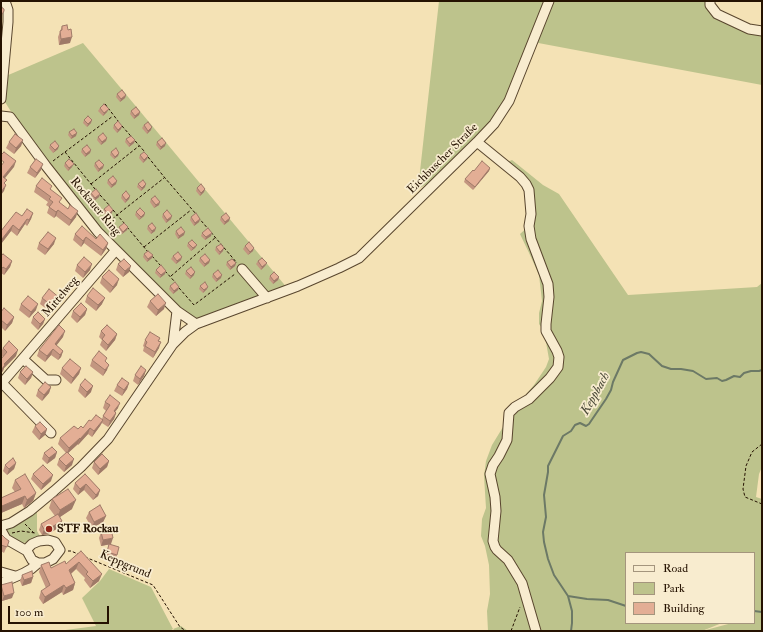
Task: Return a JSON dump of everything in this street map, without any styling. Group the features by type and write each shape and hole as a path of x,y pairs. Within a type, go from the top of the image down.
{"street":[{"path":"1,99 8,22 8,10 5,1"},
{"name":"Eichbuscher Straße","path":"267,298 298,286 359,258 477,142 494,124 509,101 549,1"},
{"path":"710,1 710,5 717,14 749,29 762,31"},
{"name":"Rockauer Ring","path":"1,115 10,117 98,232 177,311 196,324"},
{"path":"477,142 520,177 529,190 531,214 529,226 531,239 548,284 549,298 546,331 559,357 558,367 550,378 529,400 515,407 509,413 507,440 493,465 490,474 495,496 496,511 493,541 497,550 508,560 522,583 536,631"},
{"name":"Mittelweg","path":"2,384 116,250"},
{"path":"27,551 37,537 55,542 60,550 53,559 45,563 38,563 32,560 27,551 6,539 1,529 30,511 54,491 108,439 173,344 184,332 196,324 267,298 242,269"},
{"path":"173,344 177,311"},
{"path":"23,359 46,380 56,380"},
{"path":"2,384 51,433"},
{"path":"1,583 32,568 38,563"},
{"path":"1,572 16,576"}],"path":[{"path":"105,104 113,116 144,151"},
{"path":"46,166 113,116"},
{"path":"91,185 139,146"},
{"path":"65,152 95,190"},
{"path":"148,156 242,269 194,305 179,288"},
{"path":"98,232 117,215 165,178"},
{"path":"100,195 160,264"},
{"path":"144,247 192,209"},
{"path":"170,276 216,237"},
{"path":"165,270 175,282"},
{"path":"762,444 752,452 746,466 743,489 745,497 762,504"},
{"path":"18,519 37,537"},
{"path":"1,529 12,533 21,531 37,537"},
{"path":"60,550 71,551 78,554"},
{"name":"Keppgrund","path":"85,556 153,585 180,627 186,631"},
{"path":"512,631 525,595"}],"green space":[{"path":"439,1 710,1 717,14 762,31 762,85 533,42 509,101 443,175 418,189"},
{"path":"83,43 288,289 198,320 187,317 116,250 35,150 5,102 6,76"},
{"path":"512,160 543,185 559,194 628,295 757,287 762,283 762,467 759,474 756,497 762,499 762,631 702,631 488,631 487,611 490,594 489,565 481,536 482,519 486,508 484,476 486,461 492,445 514,409 534,385 546,367 549,359 544,331 539,324 539,313 542,301 539,275 520,234 531,224 531,189 505,163"},
{"path":"37,509 37,531 41,538 31,542 22,543 5,533 7,528"},
{"path":"109,569 151,587 173,629 170,631 58,631 96,626 82,598 100,581"},
{"path":"181,626 188,631 175,631 173,629"}],"building":[{"path":"1,7 4,11 1,16"},
{"path":"67,25 68,30 71,29 72,37 61,39 60,31 62,30 62,26"},
{"path":"122,90 126,95 121,99 117,94"},
{"path":"104,104 109,109 104,113 100,108"},
{"path":"136,107 140,112 135,116 131,111"},
{"path":"88,116 92,120 88,124 84,120"},
{"path":"118,121 122,126 118,130 114,125"},
{"path":"148,122 152,127 148,131 144,125"},
{"path":"74,129 77,133 72,136 69,132"},
{"path":"103,133 107,138 102,142 98,137"},
{"path":"15,134 23,140 16,148 9,142"},
{"path":"131,136 135,140 130,144 126,139"},
{"path":"162,138 166,143 161,147 157,142"},
{"path":"55,141 59,146 55,150 50,145"},
{"path":"87,145 91,150 86,154 82,149"},
{"path":"116,148 119,153 115,157 111,152"},
{"path":"4,152 16,161 3,177 7,180 4,183 6,185 1,192 1,166 4,162 1,160 1,155"},
{"path":"144,152 148,156 144,160 140,155"},
{"path":"36,159 43,164 37,173 30,167"},
{"path":"69,159 74,164 69,168 65,163"},
{"path":"99,160 104,165 99,169 95,163"},
{"path":"482,161 490,168 475,187 465,179"},
{"path":"113,176 117,181 112,185 108,180"},
{"path":"42,178 52,186 50,189 62,198 59,202 68,209 70,205 78,211 71,220 58,210 56,212 49,207 53,202 49,199 51,197 36,186"},
{"path":"143,180 146,184 142,188 138,184"},
{"path":"201,184 205,189 201,193 197,188"},
{"path":"96,189 100,194 95,198 91,193"},
{"path":"126,191 130,196 126,200 122,195"},
{"path":"155,196 160,202 156,205 151,199"},
{"path":"109,205 113,210 109,214 104,209"},
{"path":"140,208 145,213 141,217 136,212"},
{"path":"27,209 33,213 29,220 27,219 19,230 13,225 2,239 1,231 16,212 22,216"},
{"path":"167,210 172,216 167,220 163,214"},
{"path":"196,213 200,219 195,223 191,217"},
{"path":"226,213 230,218 225,222 221,217"},
{"path":"124,223 128,227 123,232 119,227"},
{"path":"152,223 156,228 152,231 148,226"},
{"path":"82,226 96,239 100,234 108,243 103,250 86,237 83,241 75,234"},
{"path":"181,227 185,232 179,236 176,231"},
{"path":"208,228 212,233 206,237 202,233"},
{"path":"48,232 56,238 48,249 39,243"},
{"path":"192,240 197,245 193,248 188,243"},
{"path":"249,242 254,248 250,252 245,246"},
{"path":"221,244 224,248 220,252 216,247"},
{"path":"148,251 153,255 148,259 144,254"},
{"path":"178,252 182,257 177,261 173,256"},
{"path":"3,254 12,261 6,269 1,267 1,256"},
{"path":"205,254 210,260 205,264 200,258"},
{"path":"84,257 92,264 85,272 77,265"},
{"path":"262,258 267,263 262,267 258,261"},
{"path":"124,259 131,266 125,271 118,264"},
{"path":"232,259 236,263 231,267 227,262"},
{"path":"161,265 166,271 161,275 156,270"},
{"path":"191,267 195,272 191,276 186,271"},
{"path":"109,270 119,279 113,287 102,277"},
{"path":"218,270 222,275 217,279 213,274"},
{"path":"274,272 279,277 274,281 270,276"},
{"path":"175,282 179,287 174,291 170,286"},
{"path":"205,282 208,287 204,290 200,286"},
{"path":"93,288 105,298 98,305 87,296"},
{"path":"49,289 61,299 55,308 42,298"},
{"path":"158,294 166,303 158,310 150,301"},
{"path":"28,296 38,304 31,312 21,304"},
{"path":"81,303 87,309 80,317 73,311"},
{"path":"4,308 14,317 7,325 1,320 1,312"},
{"path":"38,312 45,319 40,324 33,317"},
{"path":"59,325 65,331 55,344 63,351 60,355 53,349 47,356 39,350"},
{"path":"107,325 117,334 108,345 102,339 105,335 101,331"},
{"path":"150,332 160,338 158,341 161,342 155,352 145,346 147,342 145,340"},
{"path":"9,341 18,350 4,364 5,365 1,370 1,359 7,352 3,348"},
{"path":"99,351 107,358 105,361 109,365 105,370 92,360"},
{"path":"70,359 81,368 73,378 62,368"},
{"path":"26,366 33,372 27,379 20,372"},
{"path":"141,366 146,370 140,379 135,375"},
{"path":"122,378 129,383 124,390 117,385"},
{"path":"85,379 93,386 87,392 80,385"},
{"path":"45,382 51,387 44,395 38,390"},
{"path":"110,395 120,403 114,411 116,413 110,421 103,416 110,405 105,402"},
{"path":"96,415 103,420 94,431 90,428 69,448 60,438 74,426 78,429 81,426 83,428 89,420 91,421"},
{"path":"40,422 47,429 41,434 35,426"},
{"path":"52,447 57,452 49,458 44,453"},
{"path":"67,452 74,459 66,466 59,459"},
{"path":"102,454 109,461 100,469 94,462"},
{"path":"13,458 16,463 9,469 5,465"},
{"path":"43,465 53,475 43,484 33,474"},
{"path":"25,474 36,493 27,500 25,496 2,506 1,498 21,489 15,480"},
{"path":"85,474 100,490 96,495 86,484 80,489 75,483"},
{"path":"68,489 76,500 60,510 52,499"},
{"path":"100,505 106,516 94,522 89,512"},
{"path":"58,514 62,521 50,528 44,529 41,524"},
{"path":"111,529 113,538 103,540 101,532"},
{"path":"1,534 9,541 7,547 1,545"},
{"path":"109,544 119,547 117,555 107,552"},
{"path":"81,551 102,574 93,581 86,574 88,572 79,562 69,570 75,583 66,588 64,585 45,597 41,591 50,585 41,565 49,562 51,568 65,561 66,564"},
{"path":"32,571 33,577 24,580 22,575"},
{"path":"12,582 14,593 4,596 1,585"}],"waterway":[{"name":"Keppbach","path":"571,631 572,611 568,596 554,575 548,559 543,532 546,517 544,495 548,466 563,436 571,431 575,425 580,423 586,426 589,424 611,390 623,360 637,353 641,352 649,354 662,366 671,369 693,371 706,379 717,378 722,381 734,376 740,377 744,373 751,371 762,370"},
{"path":"568,596 608,600 625,606"},
{"path":"755,611 762,612"}],"place":[{"name":"STF Rockau","path":"49,529"}]}
